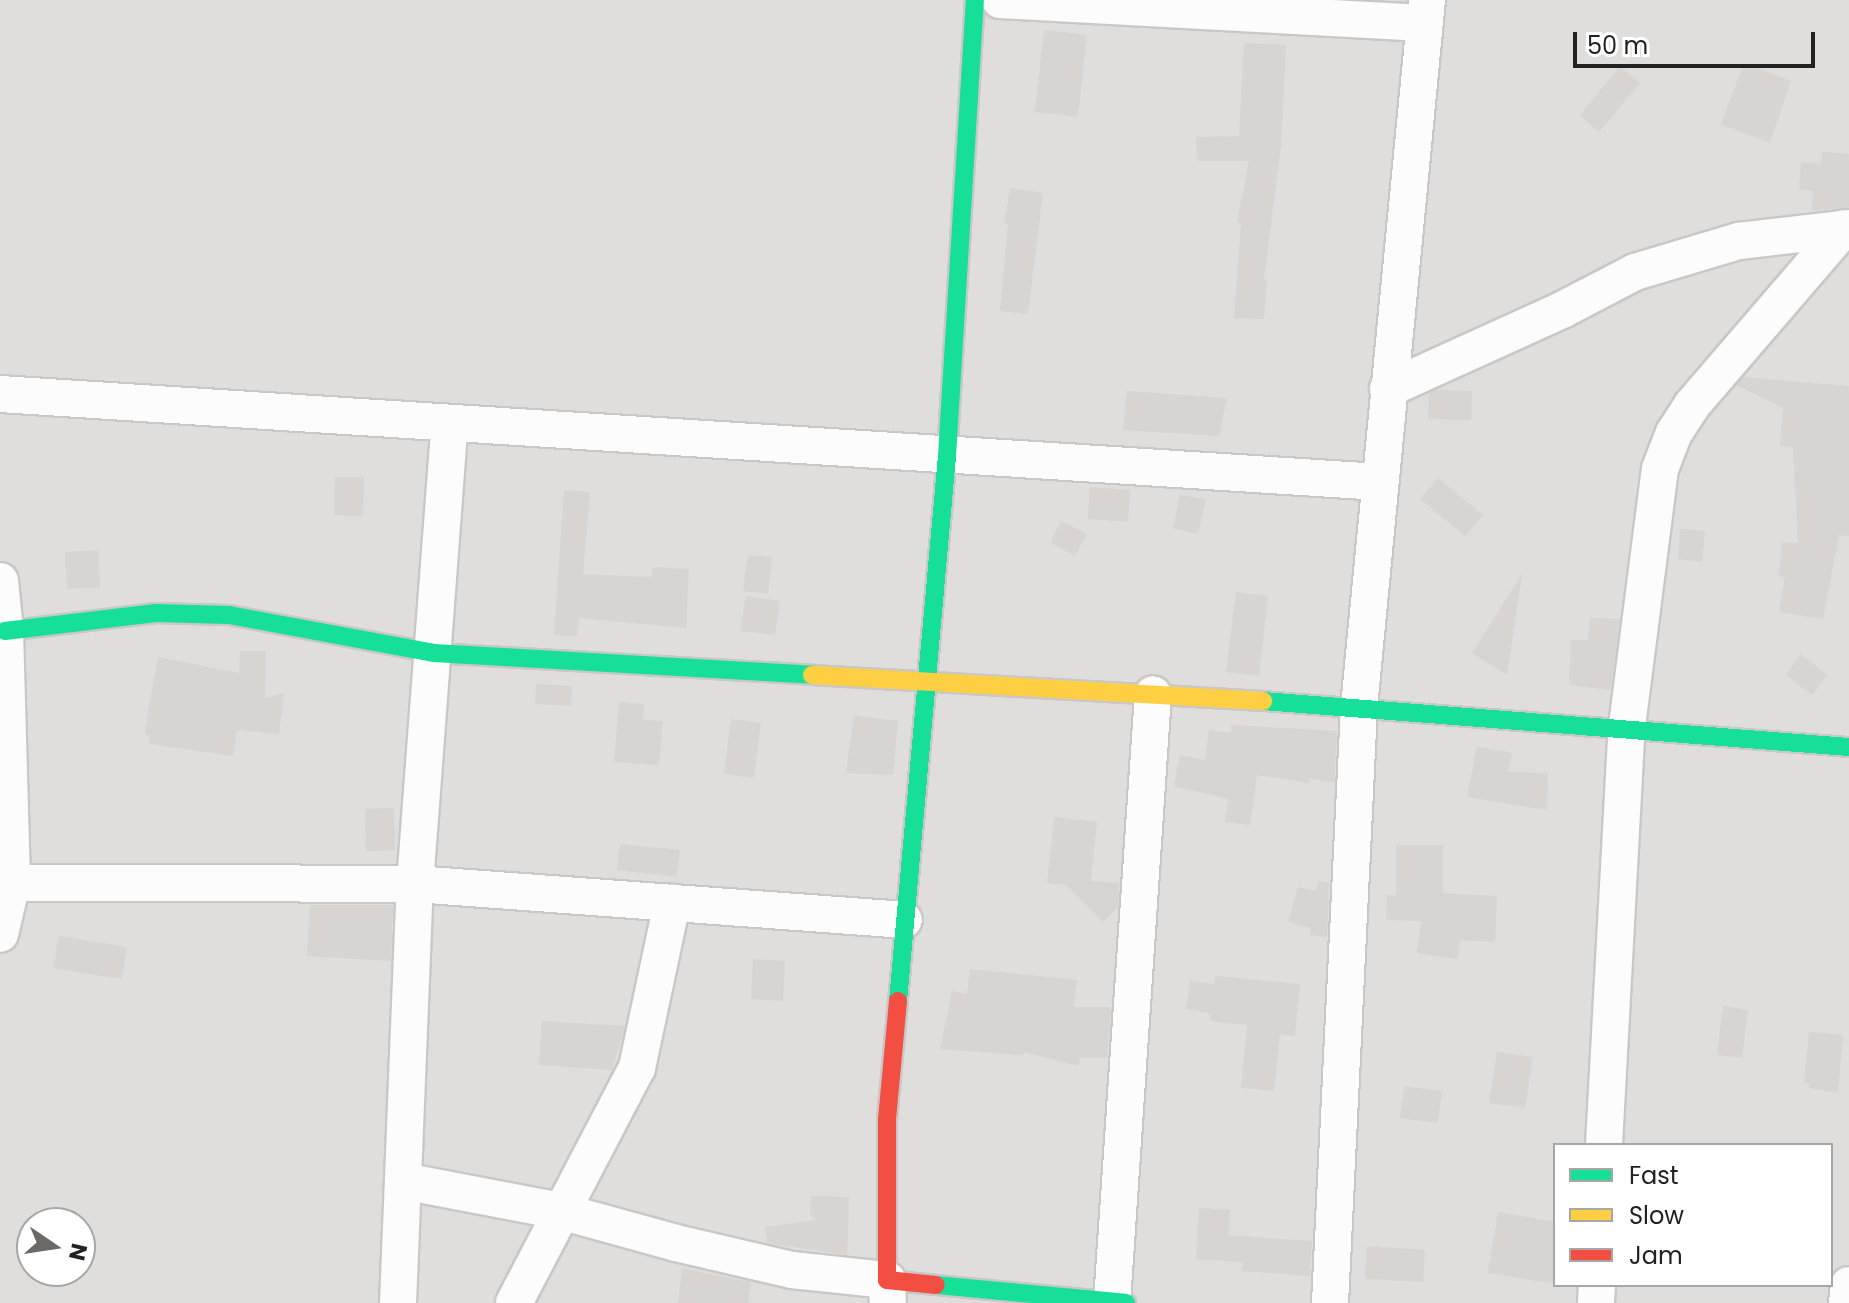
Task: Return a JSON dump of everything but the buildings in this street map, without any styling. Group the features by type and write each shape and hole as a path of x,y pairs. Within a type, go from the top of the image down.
{"street":[{"path":"887,1292 887,1120 947,456 975,0"},
{"path":"1000,0 1426,12 1359,707 1330,1303"},
{"path":"1388,389 1562,310 1635,272 1739,241 1846,228"},
{"path":"1604,1143 1627,726 1660,469 1674,433 1692,405 1846,228"},
{"path":"0,394 1379,482"},
{"path":"398,1303 415,884 450,423"},
{"path":"0,581 5,631 12,883 0,934"},
{"path":"5,631 156,613 229,615 434,653 1359,707 1627,726 1849,747"},
{"path":"1112,1303 1153,694"},
{"path":"12,883 415,884 904,920"},
{"path":"514,1303 637,1068 672,903"},
{"path":"403,1181 560,1211 676,1243 887,1292 1126,1303"},
{"path":"1847,1303 1849,1285"}],"shaded area":[{"path":"0,0 1849,0 1849,1303 0,1303"}],"traffic: fast":[{"path":"898,1001 947,456 975,0"},
{"path":"5,631 156,613 229,615 434,653 812,675"},
{"path":"1263,701 1849,747"},
{"path":"936,1285 1126,1303"}],"traffic: slow":[{"path":"812,675 1263,701"}],"traffic: jam":[{"path":"898,1001 887,1120 887,1280 936,1285"}]}
